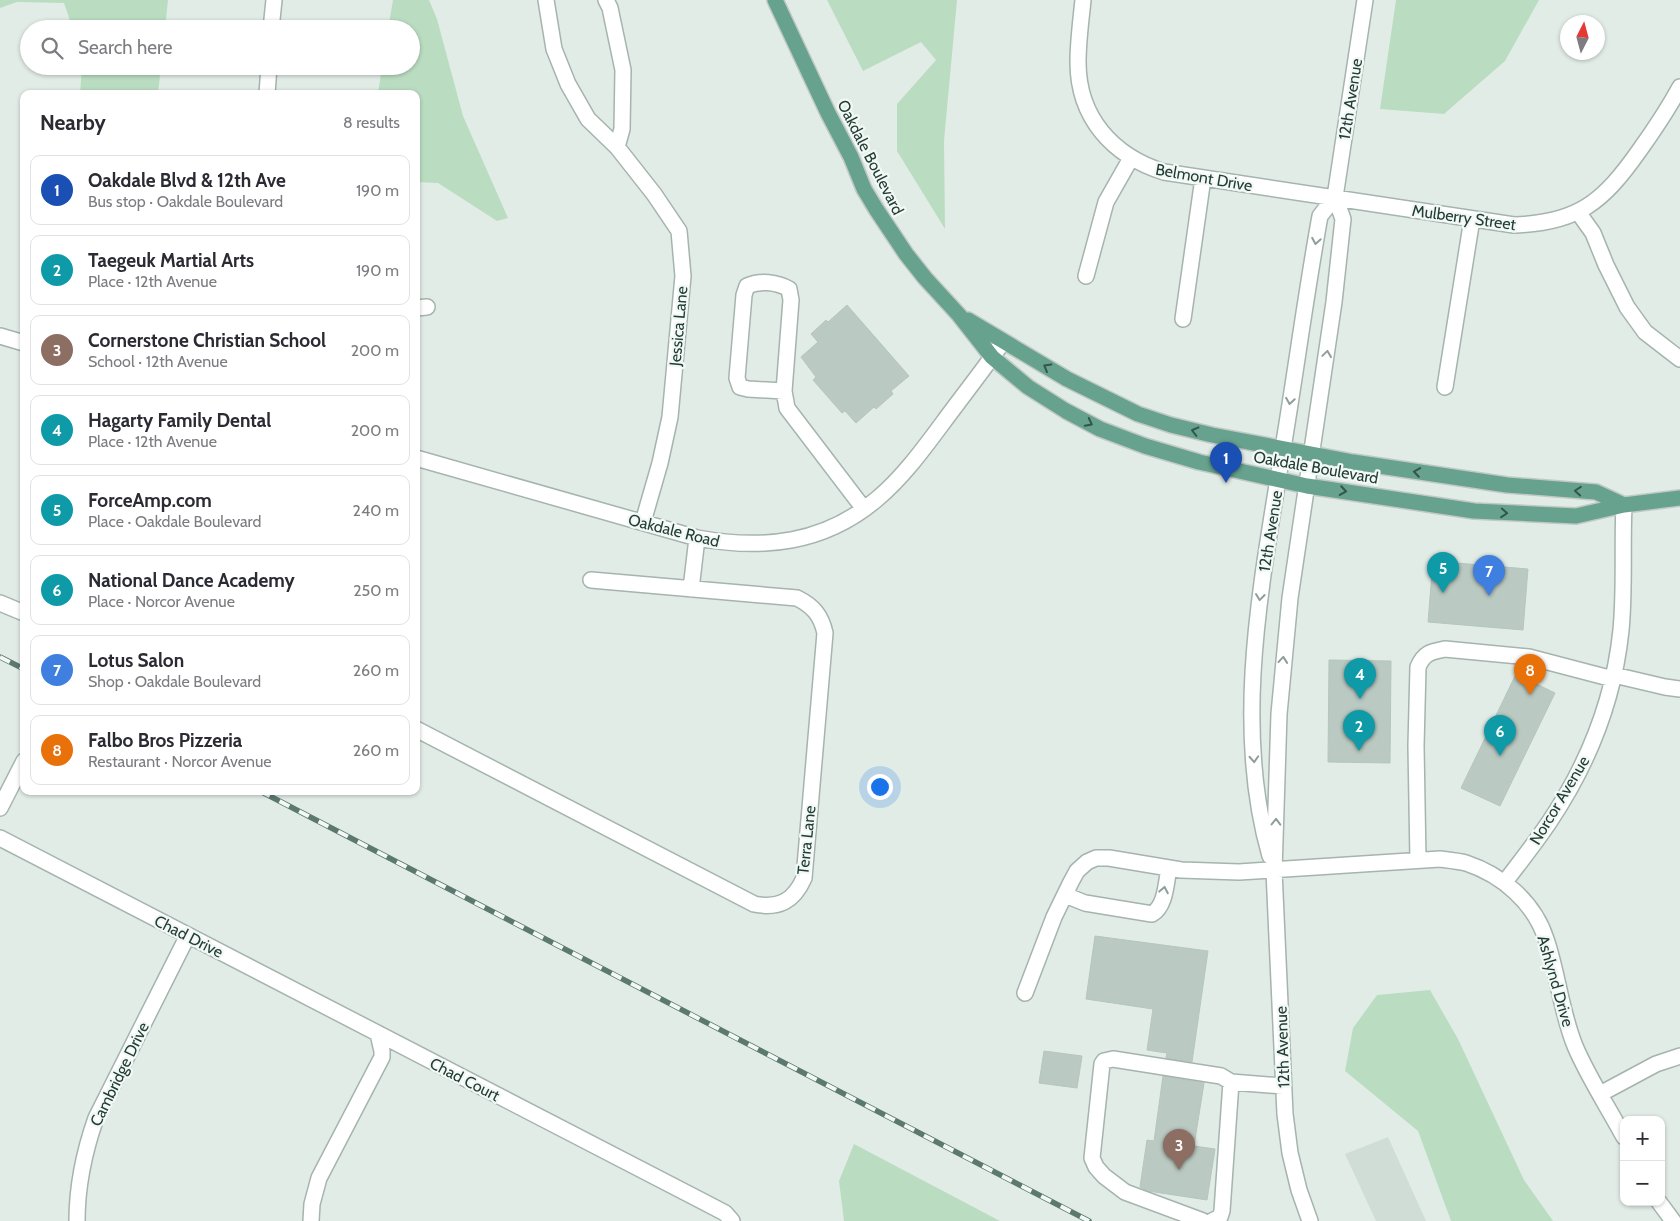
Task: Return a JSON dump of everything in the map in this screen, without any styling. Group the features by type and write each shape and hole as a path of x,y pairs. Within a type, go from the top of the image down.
{"main road":[{"name":"Oakdale Boulevard","path":"775,0 864,189 906,254 959,315 992,357 1028,387 1066,411 1100,429 1145,446 1199,462 1307,486 1474,511 1576,516 1624,505 1680,498"},
{"name":"Oakdale Boulevard","path":"959,315 1067,379 1138,414 1171,425 1352,462 1507,485 1596,492 1624,505"}],"street":[{"path":"272,20 274,0"},
{"name":"Jessica Lane","path":"546,0 554,49 568,84 588,119 617,147 654,194 679,231 683,276 670,417 660,463 643,522"},
{"path":"606,0 610,8 623,70 622,129 617,147"},
{"name":"Belmont Drive","path":"1083,0 1078,62 1080,84 1086,105 1095,122 1109,140 1125,154 1146,166 1164,172 1335,197"},
{"name":"12th Avenue","path":"1310,1221 1290,1153 1283,1086 1274,871 1279,714 1290,598 1334,302 1343,219 1335,197 1365,0"},
{"path":"267,90 268,75"},
{"name":"Mulberry Street","path":"1335,197 1514,226 1558,220 1578,212 1597,200 1614,185 1653,132 1675,110 1680,87"},
{"path":"1086,276 1106,202 1131,158"},
{"path":"1183,319 1203,178"},
{"name":"12th Avenue","path":"1274,871 1262,828 1255,775 1252,726 1254,644 1260,594 1320,216 1335,197"},
{"path":"1578,212 1593,233 1606,265 1627,307 1646,332 1680,359"},
{"path":"1445,388 1472,219"},
{"path":"784,391 740,387 737,378 744,295 748,286 756,282 781,284 789,289 791,300 784,391 787,408 864,509"},
{"path":"0,336 20,342"},
{"name":"Oakdale Road","path":"420,459 697,538 724,543 756,545 786,542 811,536 835,527 877,499 918,456 1003,342"},
{"name":"Norcor Avenue","path":"1505,882 1550,821 1573,784 1592,744 1602,717 1613,677 1621,632 1624,588 1622,543 1624,505"},
{"path":"691,589 697,538"},
{"name":"Terra Lane","path":"420,732 754,904 766,906 779,904 790,898 799,889 804,878 824,633 822,621 815,610 797,598 591,580"},
{"path":"0,603 20,611"},
{"path":"1418,860 1416,746 1418,667 1422,658 1431,652 1445,649 1529,657 1613,677 1680,689"},
{"path":"0,808 20,769"},
{"name":"Chad Drive","path":"0,838 378,1034"},
{"name":"Ashlynd Drive","path":"1025,993 1054,917 1077,871 1087,862 1096,858 1109,858 1181,870 1239,872 1440,859 1464,862 1487,871 1505,882 1523,899 1535,916 1546,938 1575,1046 1620,1130"},
{"path":"1065,895 1085,903 1152,914 1157,911 1161,903 1168,868"},
{"name":"Cambridge Drive","path":"78,1221 80,1174 96,1118 188,935"},
{"path":"311,1221 312,1204 319,1178 382,1057 378,1034"},
{"name":"Chad Court","path":"378,1034 710,1205 724,1213 732,1221"},
{"path":"1600,1094 1656,1064 1680,1056"},
{"path":"1203,1221 1125,1192 1104,1176 1096,1167 1092,1158 1102,1064 1104,1061 1113,1059 1221,1076 1231,1082 1283,1086"},
{"path":"1212,1221 1220,1217 1222,1211 1231,1082"},
{"path":"1662,1206 1673,1221"}],"shaded area":[{"path":"1388,1137 1426,1221 1376,1221 1345,1154"}],"green space":[{"path":"0,0 168,0 166,20 70,20 64,3 17,2 0,8"},
{"path":"393,0 429,0 437,19 463,116 508,218 497,221 438,183 420,182 420,90 379,90 381,75 420,75 420,20 390,20"},
{"path":"827,0 957,0 944,141 945,229 897,151 897,104 936,60 921,42 863,71"},
{"path":"1396,0 1539,0 1505,61 1444,114 1380,109"},
{"path":"81,75 160,75 158,90 80,90"},
{"path":"1430,990 1458,1039 1524,1180 1553,1221 1451,1221 1418,1131 1345,1071 1353,1028 1377,995"},
{"path":"854,1144 1000,1221 844,1221 839,1181"}],"building":[{"path":"847,305 909,376 891,391 893,394 856,423 845,411 842,413 813,380 816,377 801,357 818,342 811,334"},
{"path":"1433,561 1528,569 1523,630 1428,622"},
{"path":"1329,660 1391,661 1390,763 1328,762"},
{"path":"1516,674 1555,693 1500,806 1461,788"},
{"path":"1095,936 1208,951 1192,1062 1166,1058 1167,1053 1147,1050 1153,1009 1086,999"},
{"path":"1044,1051 1082,1056 1077,1088 1039,1083"},
{"path":"1163,1076 1204,1083 1194,1146 1215,1149 1207,1200 1148,1191 1140,1187 1147,1140 1154,1141"}],"railway":[{"path":"0,657 20,667"},
{"path":"268,795 1089,1221"}],"place":[{"name":"Oakdale Blvd & 12th Ave","path":"1226,483"},
{"name":"ForceAmp.com","path":"1443,593"},
{"name":"Lotus Salon","path":"1489,596"},
{"name":"Falbo Bros Pizzeria","path":"1530,695"},
{"name":"Hagarty Family Dental","path":"1360,699"},
{"name":"Taegeuk Martial Arts","path":"1359,751"},
{"name":"National Dance Academy","path":"1500,756"},
{"name":"Cornerstone Christian School","path":"1179,1170"}]}
